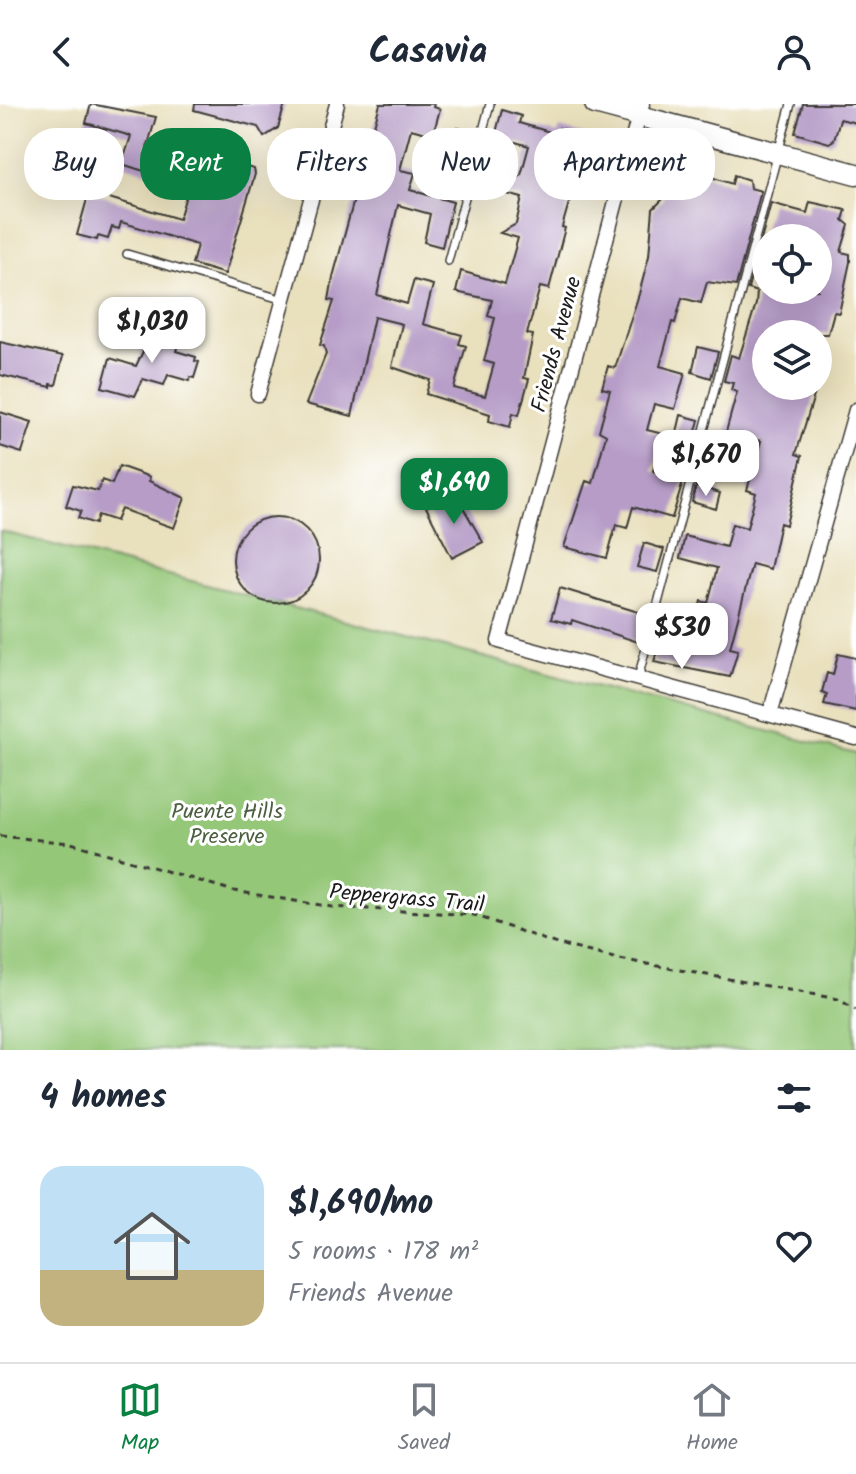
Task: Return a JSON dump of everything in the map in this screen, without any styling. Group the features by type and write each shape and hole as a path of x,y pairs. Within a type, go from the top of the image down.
{"street":[{"path":"258,394 337,104"},
{"path":"595,104 640,110 856,174"},
{"name":"Friends Avenue","path":"638,679 499,641 640,110"},
{"path":"770,714 856,410"},
{"path":"638,679 856,738"}],"lane":[{"path":"448,261 490,104"},
{"path":"638,679 791,104"},
{"path":"127,254 284,300"}],"path":[{"name":"Peppergrass Trail","path":"0,836 71,843 248,893 332,907 474,915 554,943 838,999 856,1010"}],"green space":[{"name":"Puente Hills Preserve","path":"0,531 856,754 856,1050 0,1050"}],"building":[{"path":"91,104 156,117 153,128 140,128 140,170 124,165 131,136 124,134 124,128 103,128 86,123"},
{"path":"195,104 285,104 278,128 267,128 264,137 258,127 194,110"},
{"path":"380,104 434,104 433,107 440,109 435,128 411,129 400,170 412,172 412,200 453,202 442,247 424,242 430,214 398,205 377,295 407,304 414,280 433,285 423,324 462,335 459,344 466,346 454,388 485,396 494,364 484,361 495,318 488,316 492,300 456,292 461,271 505,284 518,238 500,233 516,224 522,198 518,197 518,178 529,146 518,143 518,128 497,128 502,110 521,116 519,123 536,128 534,200 570,200 549,289 540,287 527,334 533,335 524,378 529,379 519,415 513,413 510,427 489,421 490,414 426,394 430,380 392,367 402,324 374,317 352,416 306,404 326,354 324,346 320,345 334,301 329,300 333,277 354,200 396,200 396,128 373,128"},
{"path":"803,104 856,104 856,123 840,119 834,140 829,143 795,133"},
{"path":"251,168 255,174 251,187"},
{"path":"734,175 749,180 750,188 761,191 736,286 707,282 701,303 682,298 660,366 685,373 675,409 654,404 647,430 663,434 653,471 683,482 672,518 633,507 627,528 616,525 607,558 564,547 586,481 593,483 606,435 599,431 610,390 602,388 608,366 615,368 639,294 649,256 653,209 662,200 715,200 715,178 732,184"},
{"path":"87,200 116,200 179,219 185,200 247,200 225,274 192,264 197,245 121,222 119,229 112,227 108,239 77,235"},
{"path":"810,202 846,210 843,220 849,225 841,252 850,254 850,262 839,313 834,312 832,320 752,320 752,400 813,400 796,454 802,456 786,525 780,523 770,569 752,564 730,648 738,650 730,677 654,662 658,648 653,646 667,608 697,616 701,601 708,603 717,568 680,558 685,536 726,547 732,524 747,528 756,493 747,490 761,441 726,432 737,392 731,390 733,383 724,381 731,355 739,358 756,304 832,304 832,224 765,224 771,203 807,213"},
{"path":"158,325 182,332 176,351 196,357 195,361 199,362 194,378 190,377 189,381 168,375 164,385 143,379 135,396 102,387 110,358 136,366 147,343 152,344"},
{"path":"0,342 63,356 56,385 51,384 51,387 0,375"},
{"path":"698,347 718,352 711,378 692,372"},
{"path":"0,412 32,422 22,453 0,446"},
{"path":"681,415 699,420 692,446 675,441"},
{"path":"119,466 150,477 149,481 185,498 174,528 121,509 116,521 98,515 95,524 78,518 81,511 66,506 73,485 98,491 102,480 112,484"},
{"path":"696,486 720,493 716,509 692,502"},
{"path":"449,496 451,500 457,497 483,542 452,558 426,507"},
{"path":"276,517 292,521 306,530 315,544 319,560 315,576 306,590 292,599 276,603 260,599 246,590 237,576 233,560 237,544 246,530 260,521"},
{"path":"644,543 664,549 657,572 637,567"},
{"path":"560,588 648,615 641,643 572,620 571,624 551,619"},
{"path":"838,654 856,658 856,711 824,704 827,694 822,692 827,673 833,675"}]}
